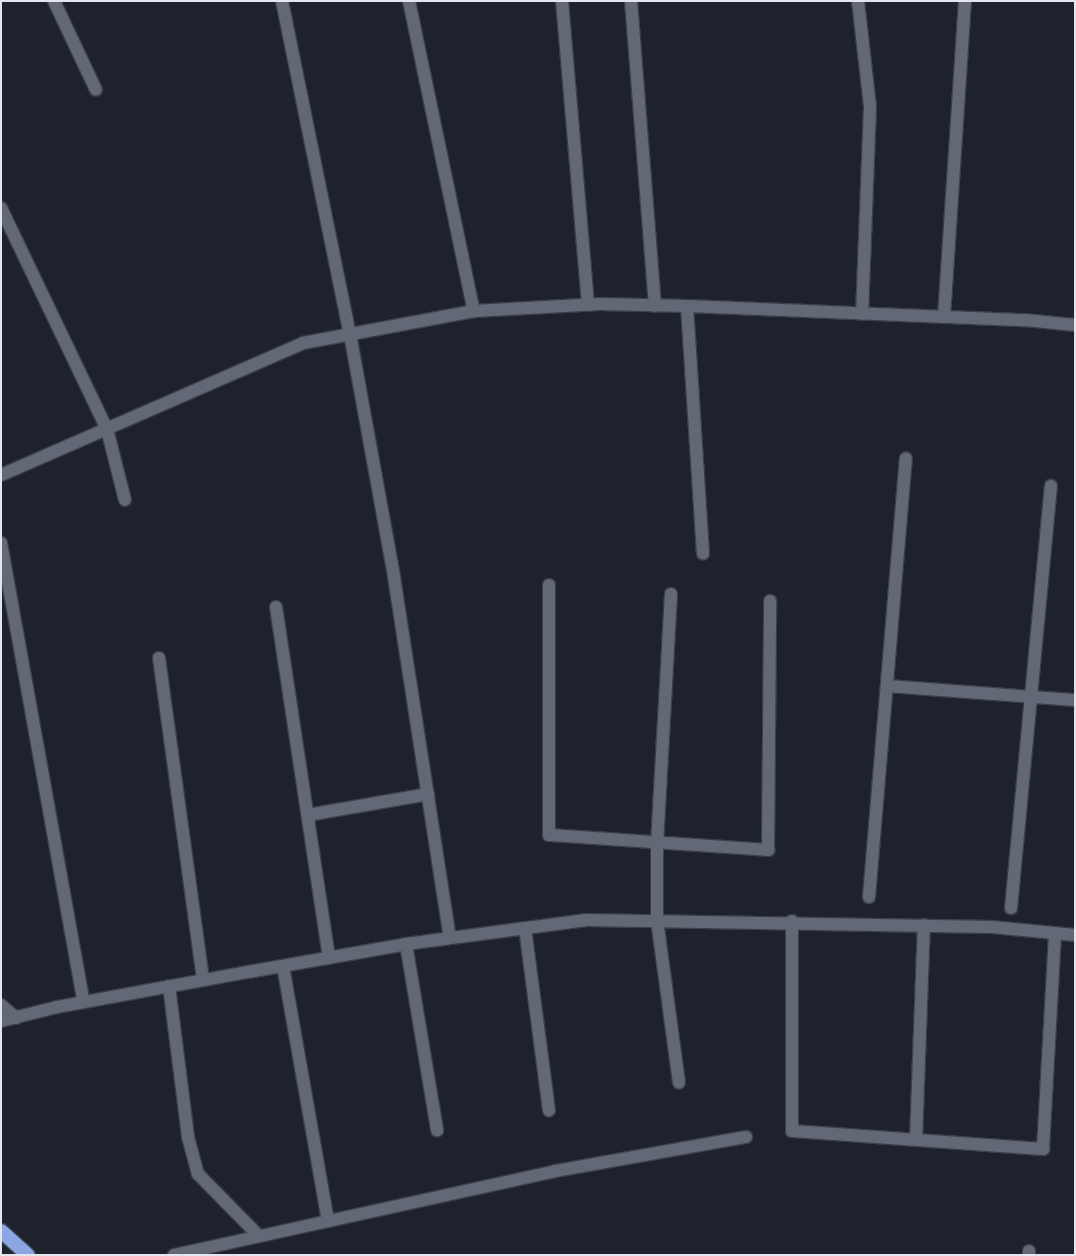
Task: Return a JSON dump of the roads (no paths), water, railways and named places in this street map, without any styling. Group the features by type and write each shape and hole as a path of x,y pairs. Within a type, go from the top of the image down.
{"highway":[{"path":"1,1231 28,1255"}],"street":[{"path":"54,1 96,90"},
{"path":"282,1 350,334 394,577 450,938"},
{"path":"409,1 474,311"},
{"path":"562,1 588,304"},
{"path":"631,1 655,306"},
{"path":"858,1 870,108 862,314"},
{"path":"944,317 965,1"},
{"path":"1,208 107,429 125,500"},
{"path":"1,474 303,343 474,311 588,304 687,306 944,317 1075,325"},
{"path":"687,306 703,553"},
{"path":"869,897 906,459"},
{"path":"1011,908 1051,486"},
{"path":"1,544 84,1002"},
{"path":"549,585 549,835 768,850 770,601"},
{"path":"671,594 657,842 657,920 678,1083"},
{"path":"276,607 329,958"},
{"path":"159,658 203,980"},
{"path":"887,686 1075,700"},
{"path":"308,815 428,794"},
{"path":"1,1021 84,1002 406,944 586,920 792,921 924,925 1075,936"},
{"path":"792,921 792,1130 1043,1149 1055,934"},
{"path":"916,1140 924,925"},
{"path":"525,928 550,1110"},
{"path":"406,944 437,1130"},
{"path":"283,966 328,1221"},
{"path":"169,986 188,1137 198,1174 259,1236"},
{"path":"1,1005 16,1018"},
{"path":"174,1255 555,1171 746,1137"}]}
